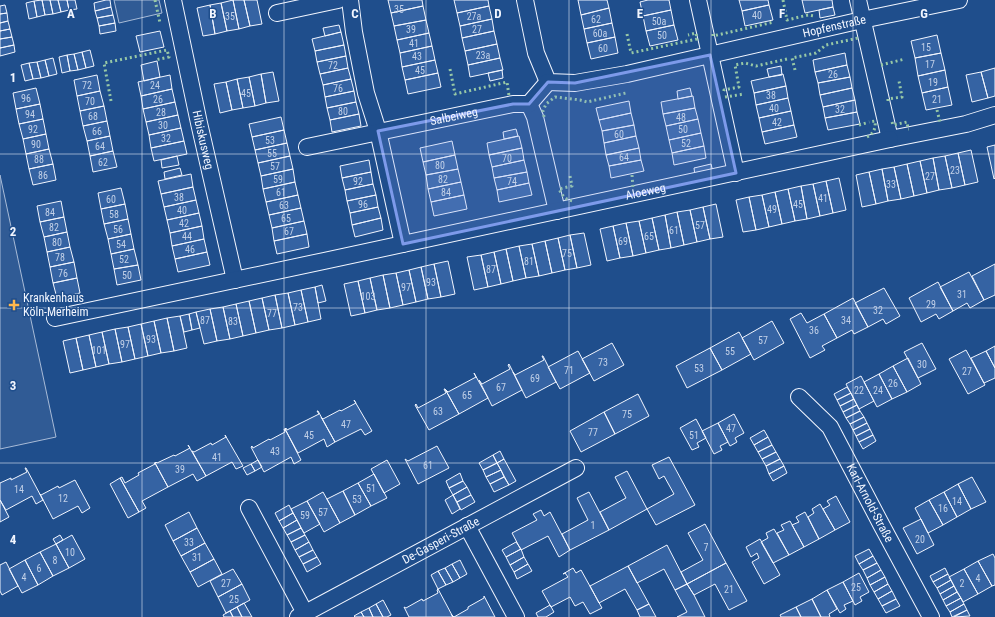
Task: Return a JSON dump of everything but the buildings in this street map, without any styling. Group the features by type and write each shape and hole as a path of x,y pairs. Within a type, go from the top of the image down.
{"street":[{"name":"Hibiskusweg","path":"173,0 199,123 235,280"},
{"path":"277,13 338,0"},
{"path":"350,0 354,32 366,93 378,131 403,244"},
{"path":"525,0 536,53 548,82 529,104 535,117 557,211"},
{"path":"698,0 736,173"},
{"path":"858,0 890,139"},
{"name":"Hopfenstraße","path":"548,82 574,83 627,74 862,20 959,0"},
{"name":"Salbeiweg","path":"307,147 513,104 529,104"},
{"name":"Aloeweg","path":"235,280 966,124 995,115"},
{"path":"55,318 235,280"},
{"name":"Karl-Arnold-Straße","path":"799,397 830,427 932,617"},
{"name":"De-Gasperi-Straße","path":"249,508 302,615 576,468"},
{"path":"467,526 516,617"}],"highlighted area":[{"path":"710,55 736,173 403,244 378,131 513,104 529,104 548,82 575,83"}],"shaded area":[{"path":"114,0 159,0 162,13 119,23"},
{"name":"Krankenhaus Köln-Merheim","path":"0,175 56,437 0,449"}],"hedge":[{"path":"155,0 160,23"},
{"path":"783,0 787,20 808,15 814,16"},
{"path":"713,34 713,36 774,22"},
{"path":"627,34 631,53 697,39 696,33 688,35"},
{"path":"795,70 792,58 816,53 826,45 858,38"},
{"path":"111,101 104,63 167,50 169,57 155,60"},
{"path":"724,91 739,87 735,65 745,63 756,66 787,59"},
{"path":"881,65 905,59"},
{"path":"450,69 455,94 507,82 509,96"},
{"path":"888,101 888,99 902,97 899,81"},
{"path":"544,117 543,111 546,104 555,97 587,102 626,93"},
{"path":"725,97 744,94"},
{"path":"937,110 940,122 938,122"},
{"path":"867,137 872,133 875,126 875,121 869,122"},
{"path":"892,122 893,125 907,122 909,129"},
{"path":"859,125 866,123"},
{"path":"632,175 632,188"},
{"path":"570,176 572,186 559,189 564,197 573,201"}],"place":[{"name":"Krankenhaus Köln-Merheim","path":"14,305"}]}
